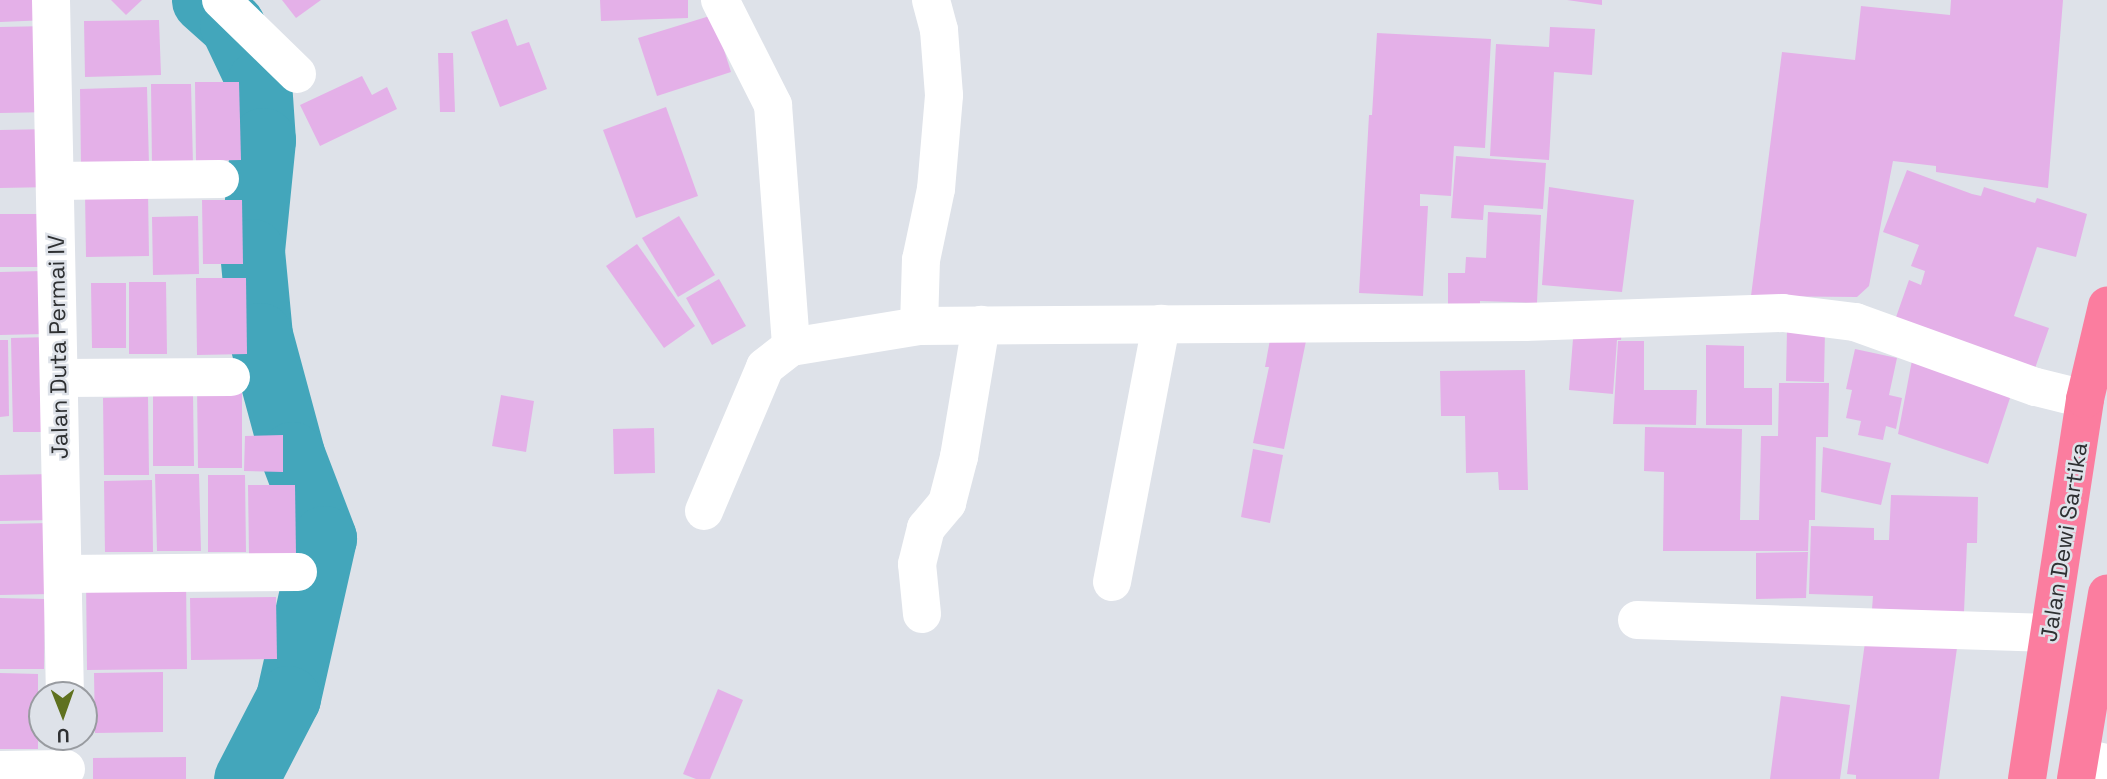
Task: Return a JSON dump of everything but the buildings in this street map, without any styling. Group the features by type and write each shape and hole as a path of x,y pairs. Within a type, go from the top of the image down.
{"highway":[{"name":"Jalan Dewi Sartika","path":"2027,779 2049,634 2093,440 2085,399 2107,306"},
{"path":"2088,767 2107,594"}],"street":[{"name":"Jalan Duta Permai IV","path":"51,0 65,681"},
{"path":"221,0 297,74"},
{"path":"720,0 773,105 791,347"},
{"path":"919,326 921,260 936,189 944,95 939,30 931,0"},
{"path":"55,181 220,178"},
{"path":"704,511 758,378 765,367 791,347 919,326 1525,322 1783,313 1855,322 2036,387 2085,399"},
{"path":"1112,582 1161,324"},
{"path":"922,614 917,564 926,528 947,503 959,457 981,325"},
{"path":"59,378 231,377"},
{"path":"63,575 298,572"},
{"path":"1637,620 2049,634"},
{"path":"0,770 66,762"}],"waterway":[{"path":"204,0 232,25 259,82 263,140 252,251 260,335 292,454 324,538 288,698 246,779"}]}
